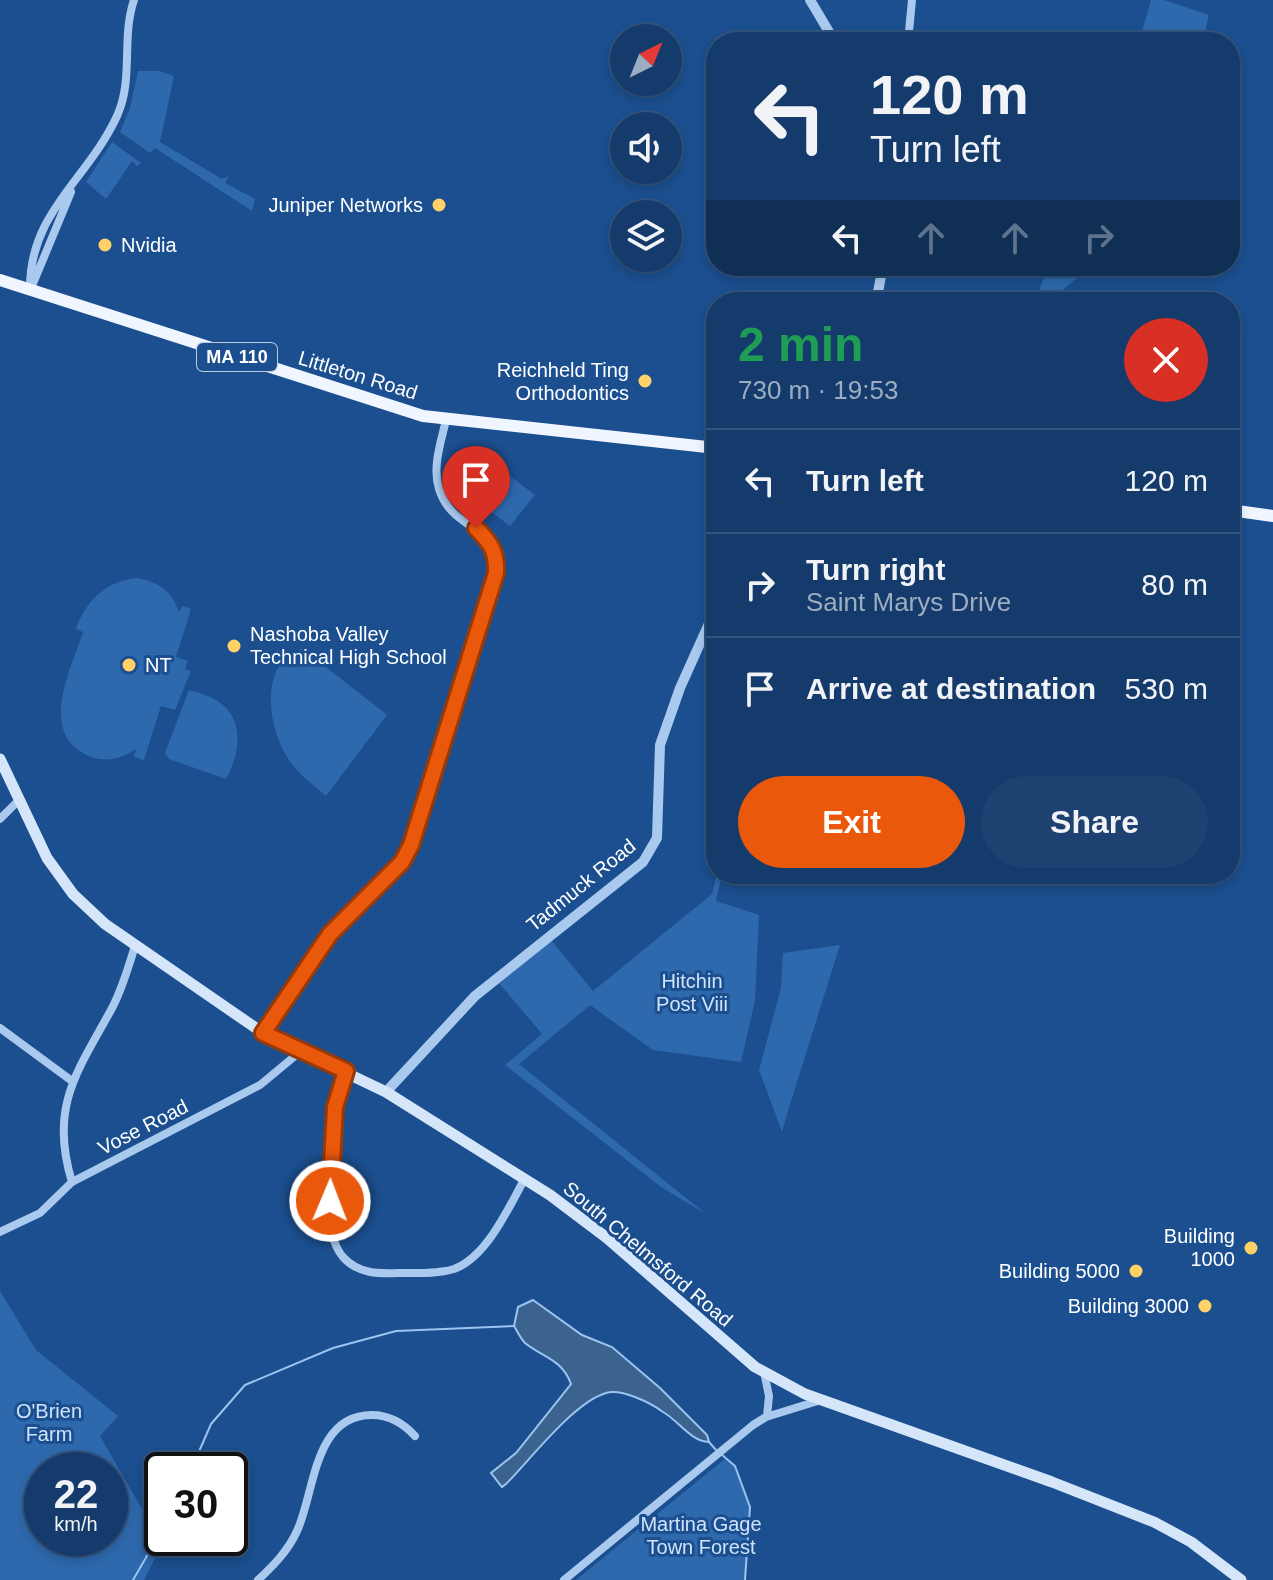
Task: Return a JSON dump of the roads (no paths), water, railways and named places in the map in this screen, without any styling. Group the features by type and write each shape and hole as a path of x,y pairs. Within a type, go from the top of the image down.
{"main road":[{"name":"Littleton Road","path":"0,280 380,404 446,420 706,447"},
{"path":"1240,511 1273,516"},
{"name":"South Chelmsford Road","path":"0,759 18,801 59,877 89,910 135,946 263,1033 386,1092 525,1178 607,1238 714,1333 764,1372 821,1400 1115,1505 1191,1542 1241,1580"}],"street":[{"path":"30,290 29,268 43,225 74,184 117,116 127,81 126,37 134,0"},
{"path":"810,0 829,32"},
{"path":"909,32 912,0"},
{"path":"263,1033 330,934 402,862 411,845 491,593 496,558 491,543 447,505 438,488 438,457 446,420"},
{"name":"Tadmuck Road","path":"386,1092 475,996 643,862 652,850 657,838 660,745 680,688 706,635"},
{"path":"0,819 18,801"},
{"path":"72,1182 63,1124 72,1081 112,1008 135,946"},
{"path":"0,1028 72,1081"},
{"name":"Vose Road","path":"0,1232 40,1213 72,1182 260,1085 301,1051"},
{"path":"346,1071 335,1107 330,1189 334,1243 351,1264 362,1270 386,1274 439,1272 462,1265 480,1251 525,1178"},
{"path":"764,1372 769,1396 767,1416"},
{"path":"564,1580 767,1416 821,1400"},
{"path":"258,1580 280,1558 295,1534 323,1448 335,1430 354,1418 377,1415 398,1420 415,1436"}],"waterway":[{"path":"199,1452 211,1424 245,1385 333,1348 396,1331 514,1326"},
{"path":"709,1442 716,1450"},
{"path":"721,1454 735,1466 750,1507 745,1580"},
{"path":"133,1580 147,1556"}],"place":[{"name":"Juniper Networks","path":"439,205"},
{"name":"Nvidia","path":"105,245"},
{"name":"Reichheld Ting Orthodontics","path":"645,381"},
{"name":"Nashoba Valley Technical High School","path":"234,646"},
{"name":"NT","path":"129,665"},
{"name":"Building 1000","path":"1251,1248"},
{"name":"Building 5000","path":"1136,1271"},
{"name":"Building 3000","path":"1205,1306"}],"park label":[{"name":"Hitchin Post Viii","path":"692,992"},
{"name":"O'Brien Farm","path":"49,1422"},
{"name":"Martina Gage Town Forest","path":"701,1536"}]}
